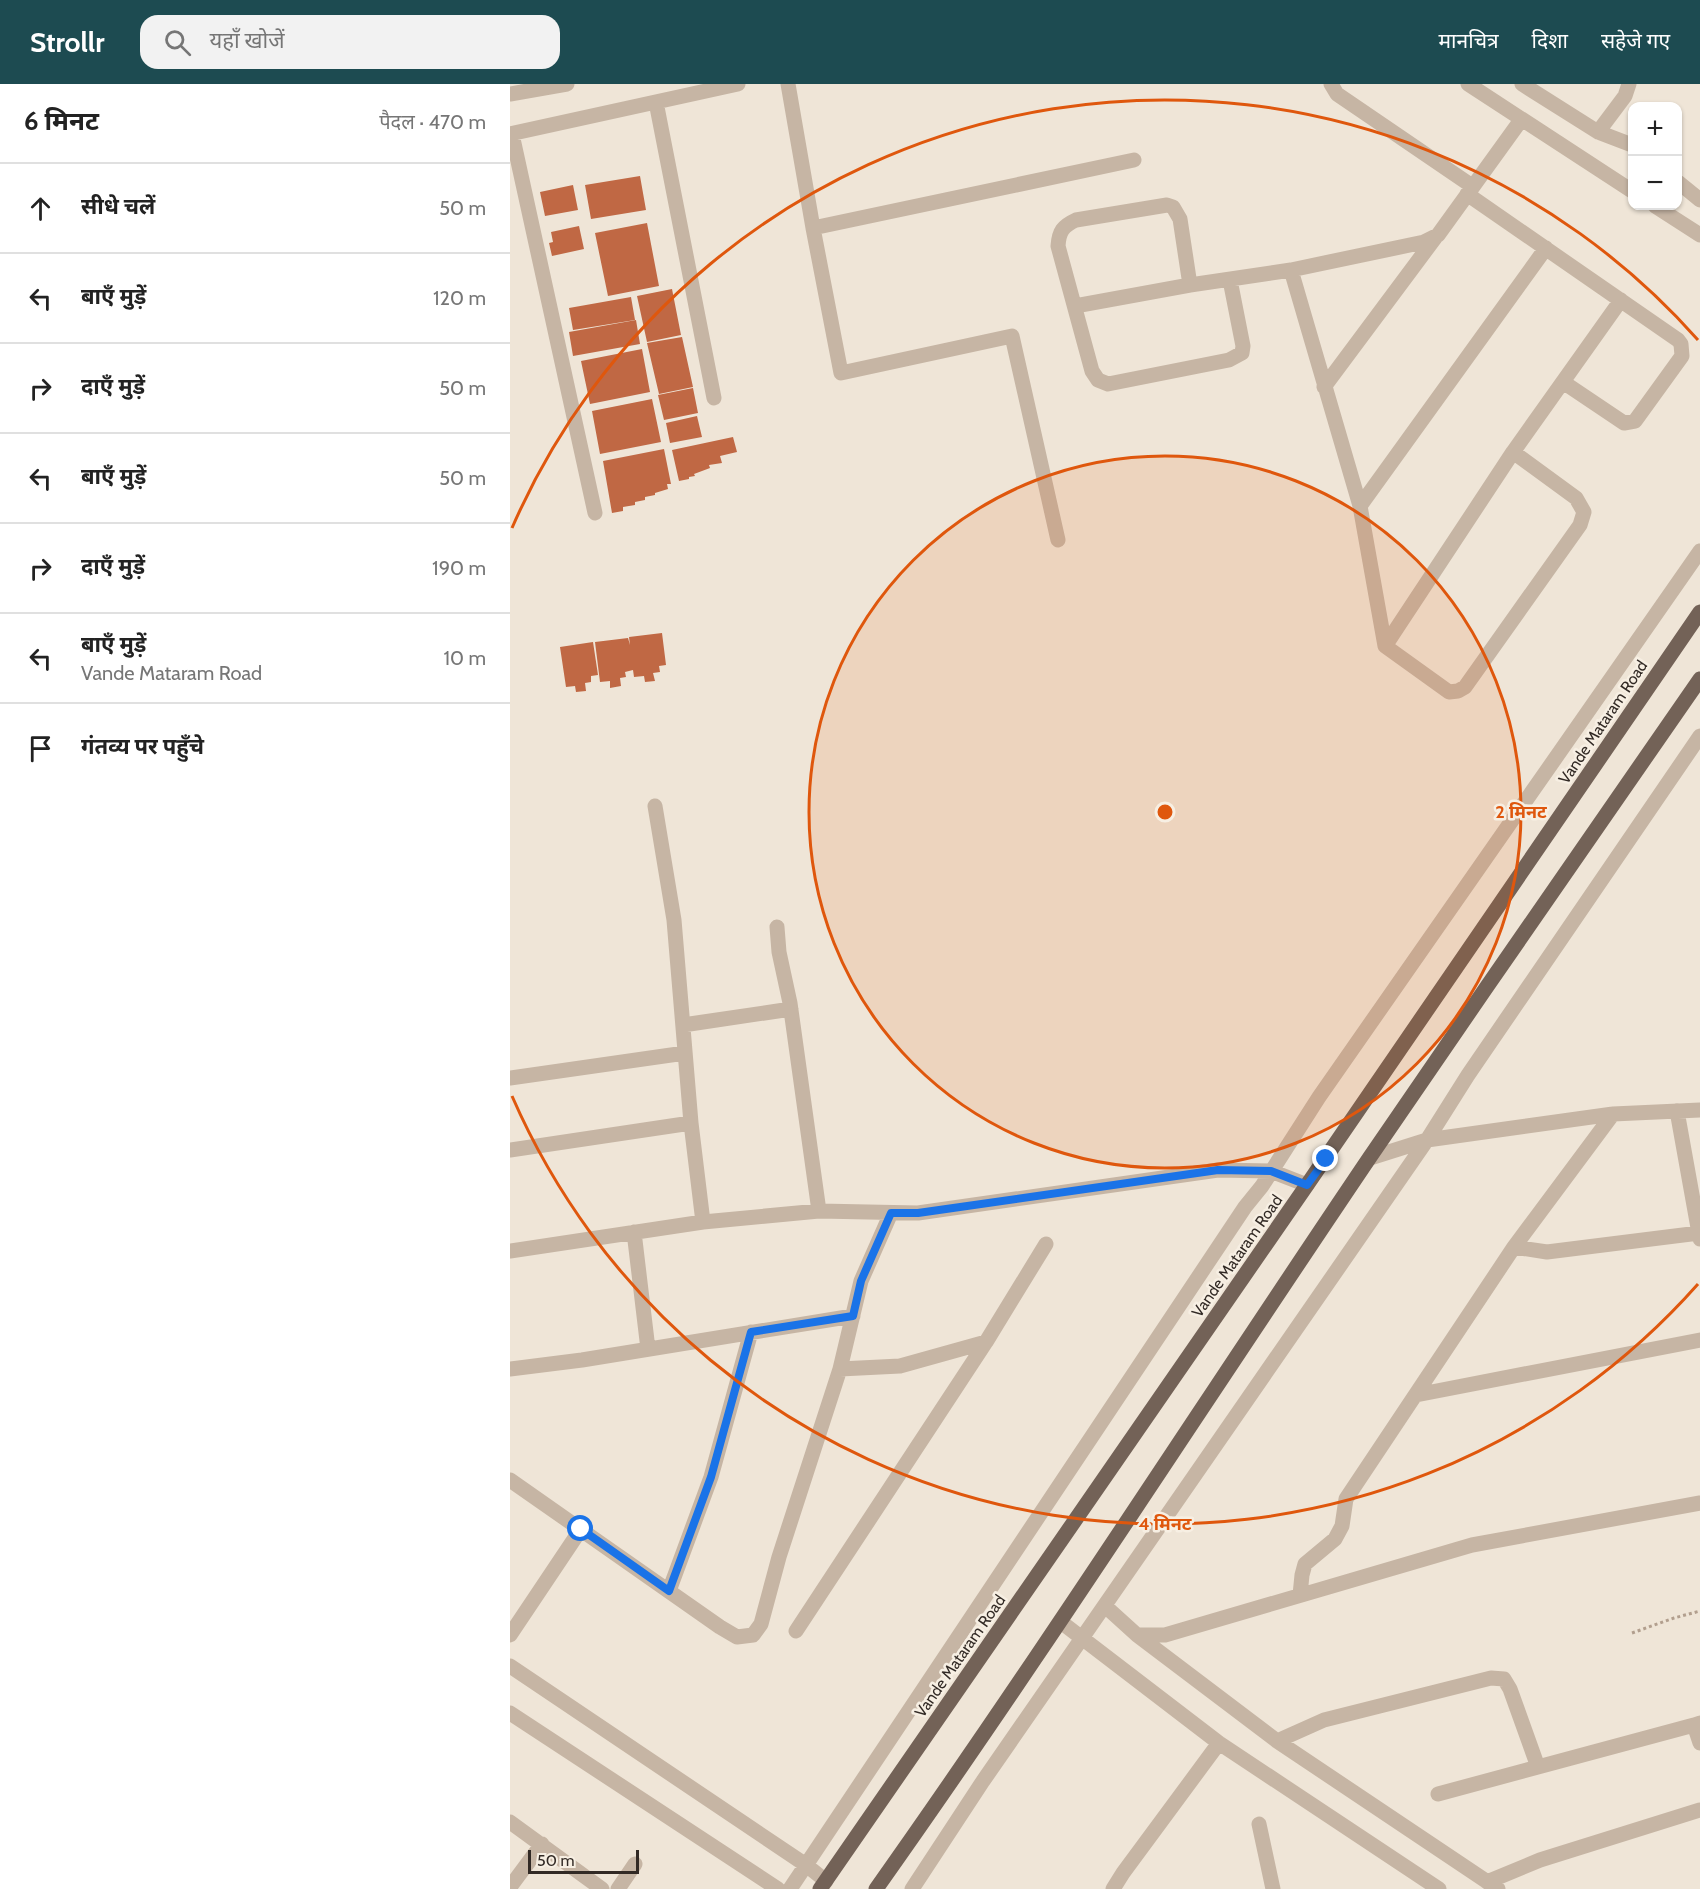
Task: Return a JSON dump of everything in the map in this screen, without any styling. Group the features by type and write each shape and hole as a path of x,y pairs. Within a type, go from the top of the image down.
{"main road":[{"name":"Vande Mataram Road","path":"823,1885 1700,612"},
{"path":"876,1889 1061,1622 1370,1158 1700,679"}],"street":[{"path":"510,94 567,84"},
{"path":"595,513 511,134 738,84"},
{"path":"788,84 841,373 1012,336 1058,540"},
{"path":"1331,84 1337,94 1546,248 1678,340 1682,350 1682,356 1635,422 1624,423 1563,382"},
{"path":"1468,84 1628,188"},
{"path":"1522,84 1598,132 1628,144"},
{"path":"1598,132 1624,96 1629,84"},
{"path":"656,102 714,398"},
{"path":"1324,387 1521,120"},
{"path":"813,228 1134,160"},
{"path":"1682,186 1700,200"},
{"path":"1190,285 1180,219 1173,207 1167,205 1076,220 1064,226 1059,236 1058,246 1092,371 1098,380 1108,384 1120,384 1229,360 1242,353 1243,346 1230,280"},
{"path":"1661,210 1700,235"},
{"path":"1075,306 1190,285 1291,270 1410,246 1438,235"},
{"path":"1359,506 1546,248"},
{"path":"1291,270 1359,506 1384,646 1449,692 1465,687 1580,525 1584,512 1576,498 1513,452"},
{"path":"1384,646 1513,452 1622,300"},
{"path":"790,1889 1245,1207 1262,1186 1319,1097 1700,551"},
{"path":"912,1889 983,1781 1427,1140 1468,1075 1700,736"},
{"path":"655,806 674,920 703,1222"},
{"path":"777,927 779,952 791,1009 819,1211"},
{"path":"683,1025 791,1009"},
{"path":"510,1078 685,1053"},
{"path":"1370,1158 1427,1140 1613,1114 1700,1110"},
{"path":"1514,1247 1547,1252 1700,1236 1698,1210 1677,1111"},
{"path":"1300,1595 1305,1564 1335,1539 1342,1526 1346,1499 1514,1247 1613,1114"},
{"path":"510,1150 692,1123"},
{"path":"510,1251 703,1222 819,1211 918,1213 1218,1170 1271,1171 1307,1185"},
{"path":"510,1480 720,1627 737,1637 753,1635 761,1624 779,1557 840,1369 861,1281 891,1213"},
{"path":"634,1232 648,1349"},
{"path":"796,1631 986,1342 1046,1244"},
{"path":"510,1369 853,1316"},
{"path":"669,1591 711,1477 751,1332"},
{"path":"1416,1395 1700,1340"},
{"path":"840,1369 900,1366 986,1342"},
{"path":"1137,1635 1165,1635 1472,1545 1700,1503"},
{"path":"510,1635 581,1529"},
{"path":"1105,1606 1137,1635 1277,1741 1493,1886 1540,1860 1700,1810"},
{"path":"1061,1622 1219,1743 1439,1889"},
{"path":"510,1666 806,1865 823,1885"},
{"path":"1277,1741 1324,1720 1491,1678 1504,1679 1510,1689 1538,1767"},
{"path":"510,1713 778,1889"},
{"path":"1438,1794 1697,1724 1700,1743"},
{"path":"1113,1889 1219,1743"},
{"path":"510,1822 602,1889"},
{"path":"1258,1824 1273,1889"},
{"path":"510,1887 542,1844"},
{"path":"618,1889 634,1864"}],"path":[{"path":"1632,1633 1674,1617 1700,1611"}],"building":[{"path":"640,176 646,210 591,219 585,185"},
{"path":"573,185 578,210 545,216 540,192"},
{"path":"647,223 659,286 608,296 595,233"},
{"path":"579,226 584,249 552,256 549,243 553,242 551,232"},
{"path":"672,289 681,335 647,342 637,296"},
{"path":"631,297 635,320 573,330 569,308"},
{"path":"636,320 640,344 573,356 569,332"},
{"path":"682,337 693,387 659,394 647,343"},
{"path":"642,349 650,392 590,404 581,361"},
{"path":"693,388 698,413 664,420 658,395"},
{"path":"652,399 661,442 600,454 592,411"},
{"path":"697,416 702,437 670,443 666,423"},
{"path":"733,437 737,452 720,456 722,463 709,465 710,468 694,474 695,476 679,481 672,450"},
{"path":"664,449 671,484 667,484 668,489 645,497 645,500 635,502 635,505 623,507 623,511 612,513 603,461"},
{"path":"662,633 666,665 659,666 660,672 653,673 655,681 645,682 644,676 634,677 633,670 625,672 626,677 620,678 621,686 610,688 610,681 600,682 595,642 628,638 630,645 629,637"},
{"path":"593,642 598,675 591,676 591,682 585,683 586,691 576,692 575,686 566,687 560,647"}],"route":[{"path":"581,1529 669,1591 711,1477 751,1332 853,1316 861,1281 891,1213 918,1213 1218,1170 1271,1171 1307,1185 1326,1159"}]}
